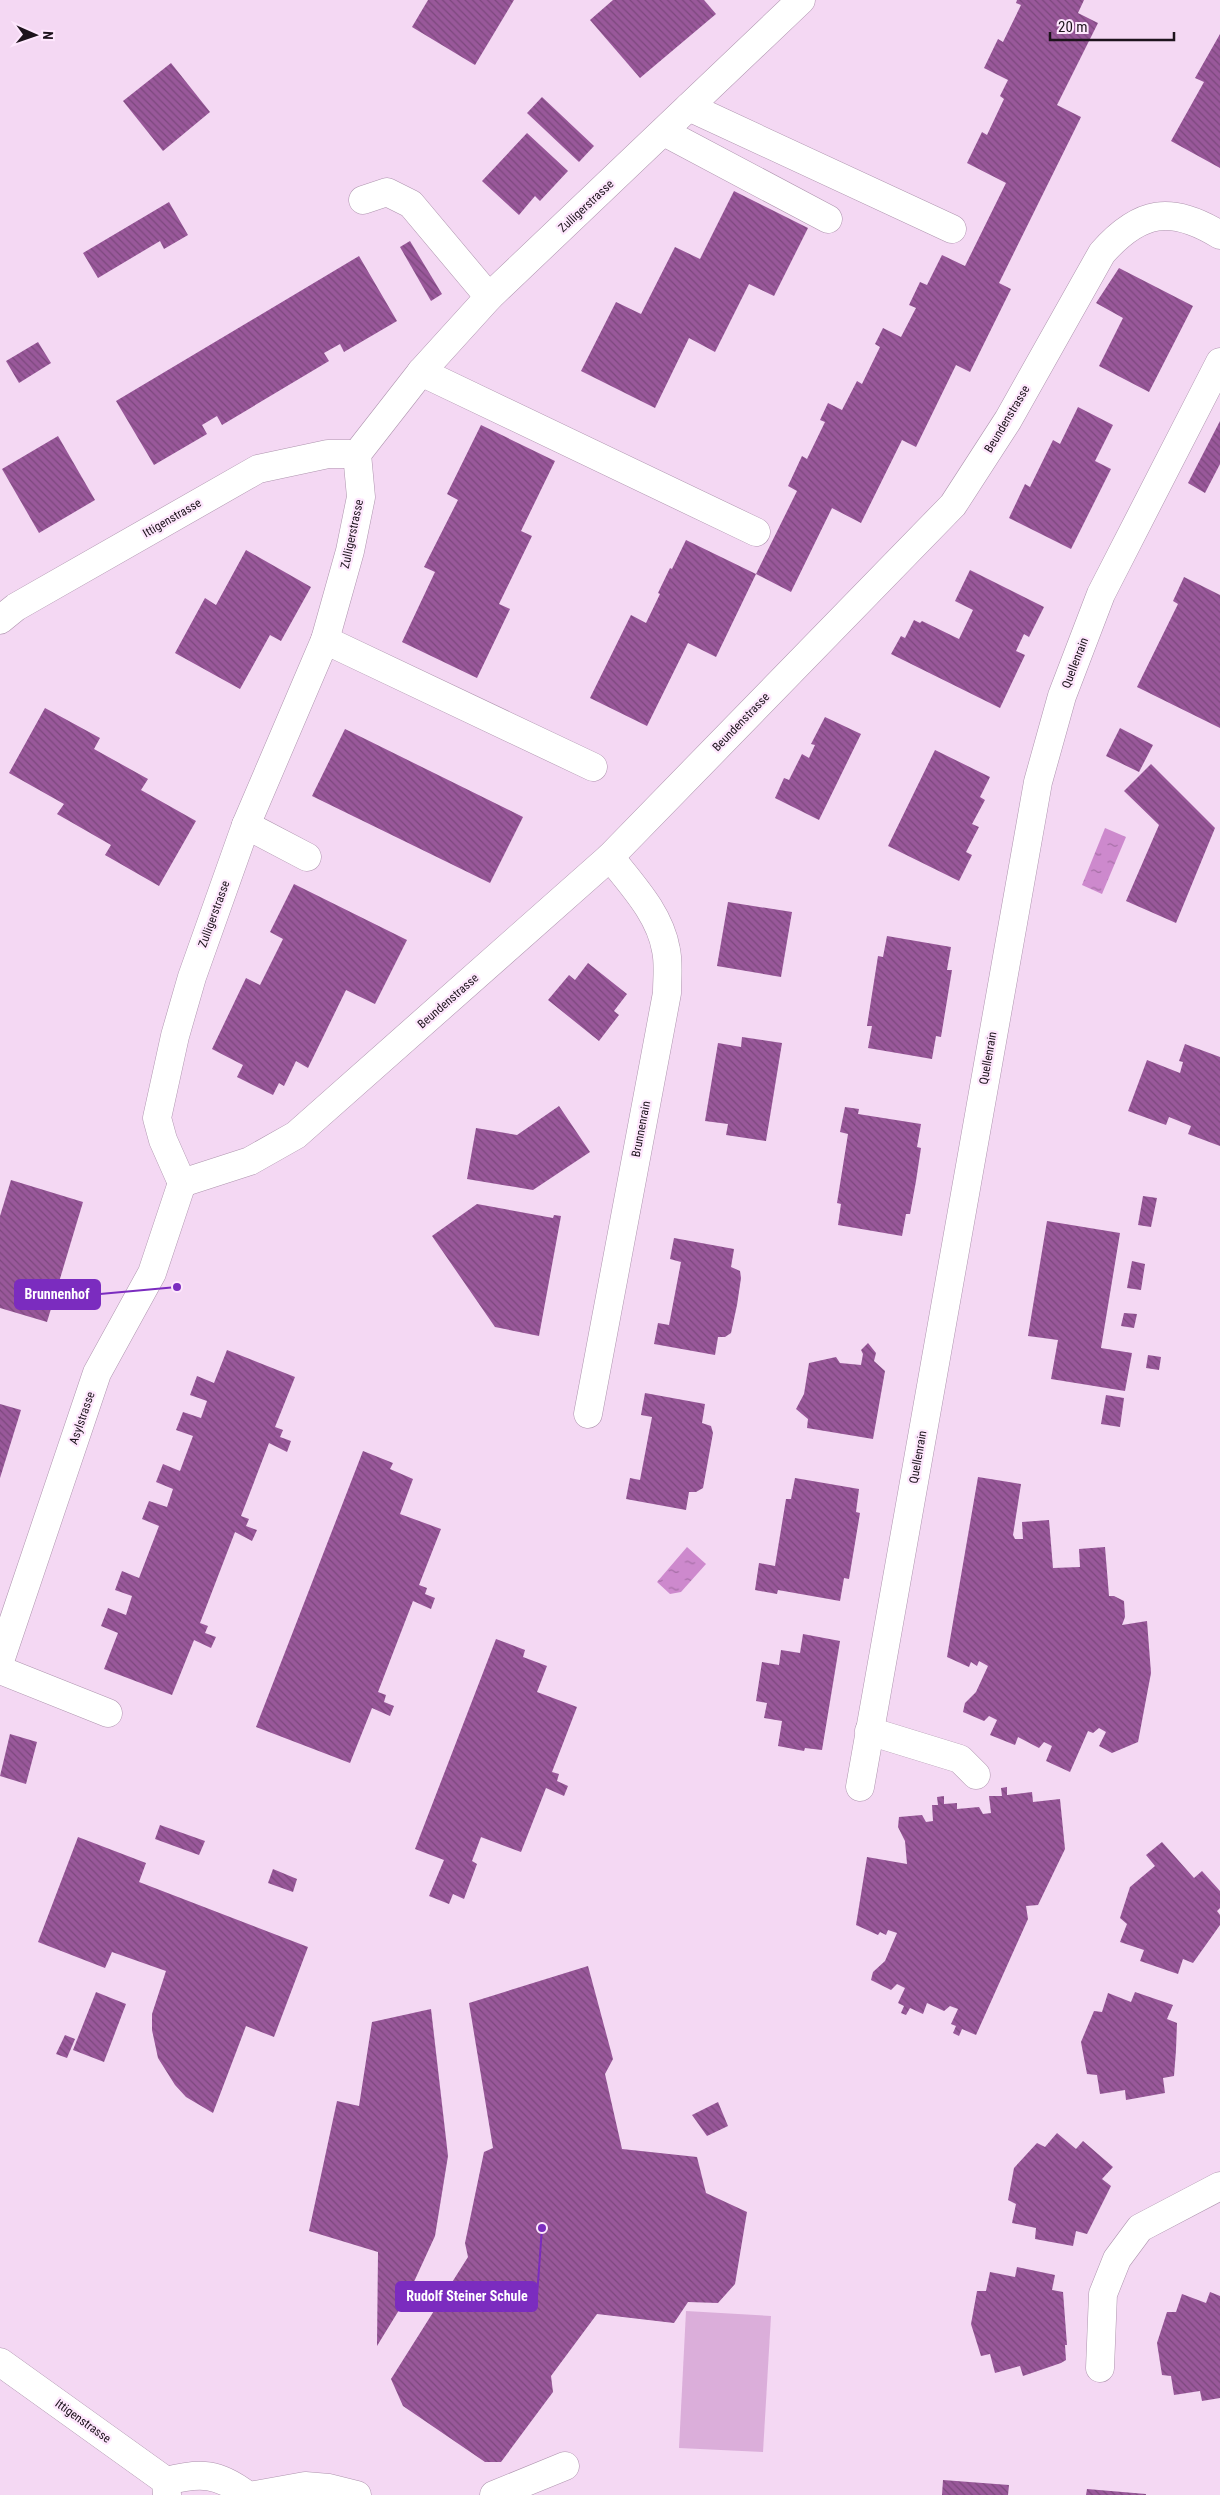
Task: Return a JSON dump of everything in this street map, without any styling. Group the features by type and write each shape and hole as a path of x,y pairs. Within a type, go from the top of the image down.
{"street":[{"name":"Zulligerstrasse","path":"182,1183 163,1140 157,1118 175,1036 192,977 246,825 325,640 350,551 361,497 357,454 421,372 489,297 801,0"},
{"path":"689,107 952,228"},
{"path":"664,132 828,218"},
{"path":"363,200 386,192 411,204 489,297"},
{"name":"Beundenstrasse","path":"182,1183 250,1160 296,1135 610,857 953,504 1008,420 1102,253 1119,233 1141,220 1161,216 1178,217 1204,225 1220,235"},
{"name":"Quellenrain","path":"860,1787 1038,782 1062,696 1101,594 1220,362"},
{"path":"421,372 756,532"},
{"name":"Ittigenstrasse","path":"0,620 16,607 258,469 328,454 357,454"},
{"path":"325,640 593,768"},
{"path":"246,825 307,857"},
{"name":"Brunnenrain","path":"588,1414 666,993 667,951 660,926 641,896 610,857"},
{"name":"Asylstrasse","path":"0,1661 97,1373 152,1273 182,1183"},
{"path":"0,1670 108,1713"},
{"path":"869,1731 960,1759 976,1775"},
{"path":"1100,2368 1103,2294 1117,2259 1140,2228 1220,2186"},
{"name":"Ittigenstrasse","path":"0,2362 166,2488 188,2475 210,2475 230,2482 247,2495"},
{"path":"494,2495 565,2466"},
{"path":"255,2495 305,2486 329,2488 357,2495"}],"shaded area":[{"path":"686,2311 771,2316 763,2452 679,2448"}],"water":[{"path":"1105,828 1126,837 1102,894 1082,885"},
{"path":"687,1547 706,1564 681,1592 670,1594 657,1582"}],"building":[{"path":"428,0 514,0 475,65 412,27"},
{"path":"613,0 704,0 716,14 640,78 590,20"},
{"path":"1017,0 1084,0 1078,13 1098,23 1057,105 1081,117 999,283 1011,289 970,372 956,365 916,447 902,440 861,523 832,508 791,592 756,574 797,491 788,486 802,456 807,459 825,422 820,420 828,403 842,410 857,381 862,384 880,347 875,344 883,328 901,337 916,308 909,305 920,282 927,285 942,255 965,266 1006,183 967,163 982,132 987,135 1004,99 1000,96 1008,80 984,68 998,39 1003,42 1021,5 1016,3"},
{"path":"1220,34 1220,168 1171,141 1204,82 1195,78"},
{"path":"171,63 210,112 163,151 123,101"},
{"path":"542,97 594,146 579,162 527,113"},
{"path":"527,133 568,171 540,201 535,196 519,215 482,181"},
{"path":"734,191 808,228 774,296 749,284 715,352 689,338 655,408 581,371 616,302 641,314 675,247 700,259"},
{"path":"169,202 188,235 164,249 160,241 98,278 83,253"},
{"path":"410,241 442,294 431,301 400,247"},
{"path":"359,256 397,321 344,352 340,344 324,353 329,361 222,425 217,416 202,425 207,434 154,465 116,401"},
{"path":"1119,268 1193,306 1149,392 1099,366 1123,318 1096,303"},
{"path":"38,342 51,363 19,383 6,361"},
{"path":"1078,407 1113,425 1095,461 1111,469 1071,549 1009,518 1025,484 1030,487 1053,440 1060,444"},
{"path":"1220,421 1220,464 1205,493 1188,483"},
{"path":"481,425 555,461 521,531 532,536 499,604 510,609 477,678 402,642 435,572 424,567 458,500 447,494"},
{"path":"58,436 95,500 39,533 2,469"},
{"path":"686,540 756,574 716,657 688,643 647,726 590,698 631,615 646,623 670,568 672,569"},
{"path":"246,550 311,587 281,641 270,635 240,689 175,653 205,598 216,605"},
{"path":"970,570 1044,607 1029,637 1024,634 1016,651 1025,655 1000,708 891,654 901,636 905,638 914,620 920,623 922,621 959,639 973,610 955,601"},
{"path":"1184,577 1220,595 1220,728 1137,687 1178,604 1173,601"},
{"path":"45,708 100,738 94,749 148,779 141,790 196,821 159,886 105,855 111,845 57,814 64,804 9,773"},
{"path":"825,717 861,734 819,820 775,798 784,778 789,780 802,754 809,758 815,745 811,744"},
{"path":"1120,728 1153,745 1139,772 1106,756"},
{"path":"345,729 523,817 490,883 312,796"},
{"path":"935,750 990,777 980,797 985,800 972,824 979,827 966,852 972,855 959,881 888,846"},
{"path":"1151,764 1215,828 1176,923 1126,901 1159,825 1124,791"},
{"path":"294,884 407,940 375,1004 346,990 308,1068 296,1061 284,1086 279,1083 273,1095 237,1077 243,1065 212,1049 246,978 260,985 283,939 270,932"},
{"path":"728,902 792,912 781,977 717,966"},
{"path":"887,936 951,947 947,970 952,970 941,1037 936,1036 932,1059 868,1048 872,1026 867,1026 878,956 883,957"},
{"path":"588,963 627,994 614,1011 619,1015 599,1041 548,1000 569,975 575,980"},
{"path":"742,1037 782,1043 766,1141 726,1135 728,1124 705,1121 718,1043 741,1047"},
{"path":"1185,1044 1220,1057 1220,1146 1188,1134 1191,1126 1169,1117 1166,1125 1128,1111 1147,1060 1180,1073 1183,1062 1179,1061"},
{"path":"559,1106 590,1152 533,1190 467,1179 476,1128 517,1135"},
{"path":"845,1107 859,1109 858,1114 921,1124 917,1147 921,1148 916,1181 910,1214 906,1214 902,1236 838,1225 841,1204 837,1203 848,1134 840,1132"},
{"path":"11,1180 83,1202 47,1322 0,1308 0,1216"},
{"path":"1143,1196 1157,1198 1151,1227 1138,1225"},
{"path":"477,1204 553,1218 554,1215 561,1216 539,1336 495,1327 432,1236"},
{"path":"1047,1221 1120,1233 1101,1348 1132,1353 1125,1391 1051,1379 1058,1340 1028,1336"},
{"path":"674,1238 734,1249 731,1267 740,1271 741,1278 737,1305 731,1333 725,1337 718,1337 715,1355 654,1344 658,1323 669,1325 681,1262 670,1259"},
{"path":"1132,1261 1145,1264 1141,1290 1127,1288"},
{"path":"1124,1313 1137,1314 1134,1328 1121,1326"},
{"path":"868,1343 876,1353 874,1361 885,1371 873,1439 807,1428 808,1419 796,1409 804,1394 809,1363 836,1357 840,1363 861,1365 863,1354 861,1350"},
{"path":"227,1350 295,1377 275,1427 283,1430 280,1437 291,1441 287,1452 269,1443 241,1516 249,1519 246,1526 257,1530 252,1541 235,1532 200,1623 208,1626 205,1633 216,1637 211,1648 194,1640 172,1695 104,1669 118,1633 101,1626 108,1608 126,1615 132,1596 115,1590 122,1571 139,1578 159,1526 142,1519 149,1501 167,1507 173,1489 156,1482 163,1464 180,1471 193,1436 176,1430 183,1412 201,1418 207,1401 190,1395 197,1376 214,1383"},
{"path":"1148,1355 1161,1357 1159,1370 1146,1368"},
{"path":"645,1393 705,1404 702,1423 711,1426 713,1433 703,1488 696,1492 689,1492 686,1510 626,1499 630,1478 640,1480 652,1417 641,1415"},
{"path":"1106,1395 1124,1398 1120,1427 1101,1424"},
{"path":"0,1404 21,1410 0,1478"},
{"path":"363,1451 393,1463 390,1469 413,1479 400,1514 441,1529 419,1585 427,1588 425,1594 435,1598 431,1609 413,1601 378,1692 386,1695 384,1702 394,1706 390,1716 372,1708 350,1763 256,1727"},
{"path":"978,1477 1021,1484 1013,1535 1015,1539 1023,1539 1022,1522 1049,1520 1053,1568 1080,1567 1079,1549 1105,1547 1109,1596 1114,1596 1124,1601 1125,1617 1122,1625 1147,1621 1151,1673 1138,1742 1112,1753 1099,1746 1106,1732 1099,1728 1093,1733 1088,1731 1070,1772 1046,1761 1052,1746 1044,1742 1039,1748 1018,1737 1015,1745 990,1735 997,1720 989,1716 984,1721 963,1712 965,1703 976,1692 988,1666 979,1661 977,1666 971,1662 969,1667 947,1657"},
{"path":"795,1478 859,1489 856,1512 860,1513 849,1579 844,1578 840,1601 778,1590 777,1594 755,1590 759,1563 775,1566 786,1499 791,1499"},
{"path":"803,1634 840,1641 822,1750 805,1748 804,1751 778,1746 782,1721 764,1718 767,1703 756,1701 762,1662 779,1665 781,1650 800,1653"},
{"path":"496,1639 525,1650 523,1657 547,1666 537,1692 577,1707 552,1772 559,1774 557,1781 568,1786 564,1796 546,1788 521,1852 481,1837 472,1861 477,1864 464,1899 453,1894 449,1904 429,1896 444,1860 415,1849"},
{"path":"10,1734 37,1742 26,1784 0,1776"},
{"path":"1007,1787 1007,1795 1032,1792 1033,1802 1060,1799 1065,1849 1038,1905 1026,1906 1028,1919 976,2035 962,2029 959,2036 953,2033 956,2026 951,2024 958,2009 950,2006 944,2011 927,2003 923,2014 910,2008 906,2015 901,2013 904,2006 898,2003 905,1988 897,1984 891,1990 871,1980 873,1972 885,1961 897,1933 888,1930 886,1935 880,1932 878,1935 856,1925 867,1857 907,1864 905,1841 898,1827 899,1817 922,1815 926,1822 933,1821 932,1805 938,1805 937,1797 944,1796 944,1804 957,1803 957,1809 979,1807 983,1814 991,1813 989,1796 1002,1796 1001,1788"},
{"path":"160,1825 205,1841 199,1855 155,1839"},
{"path":"78,1837 146,1863 139,1882 308,1947 274,2037 246,2026 213,2113 186,2097 175,2085 158,2058 152,2030 152,2014 166,1971 112,1952 105,1968 38,1942"},
{"path":"1162,1842 1194,1878 1202,1871 1220,1891 1220,1908 1217,1911 1220,1915 1220,1925 1193,1963 1183,1959 1178,1974 1140,1961 1144,1950 1120,1942 1127,1924 1120,1918 1130,1887 1155,1866 1146,1855"},
{"path":"273,1869 297,1879 293,1892 268,1883"},
{"path":"588,1966 613,2059 605,2074 622,2149 697,2157 706,2193 747,2212 735,2284 718,2303 688,2302 674,2323 597,2314 551,2376 553,2392 501,2462 485,2462 403,2406 391,2379 468,2257 465,2243 484,2152 493,2148 469,2003"},
{"path":"96,1992 126,2004 104,2062 73,2050"},
{"path":"1135,1992 1173,2005 1167,2019 1177,2023 1174,2076 1163,2078 1165,2093 1126,2100 1125,2090 1100,2094 1097,2075 1087,2074 1081,2042 1094,2011 1102,2012 1108,1993 1131,2002"},
{"path":"431,2009 448,2156 435,2236 407,2297 377,2346 378,2252 309,2231 337,2101 359,2106 372,2022"},
{"path":"65,2035 75,2039 67,2058 56,2054"},
{"path":"718,2102 728,2126 707,2136 692,2115"},
{"path":"1057,2133 1076,2149 1083,2141 1113,2167 1102,2179 1111,2186 1087,2234 1076,2231 1073,2246 1035,2239 1036,2228 1012,2223 1016,2204 1008,2200 1014,2168 1037,2143 1045,2147"},
{"path":"1017,2267 1055,2275 1052,2290 1063,2292 1067,2345 1065,2345 1066,2360 1023,2376 1020,2366 995,2373 990,2354 981,2356 971,2324 977,2291 986,2291 990,2272 1015,2277"},
{"path":"1210,2292 1220,2296 1220,2398 1202,2401 1200,2391 1174,2395 1171,2376 1162,2375 1157,2343 1167,2312 1176,2312 1182,2294 1206,2303"},
{"path":"943,2480 1009,2485 1008,2495 942,2495"},
{"path":"1087,2489 1146,2494 1146,2495 1086,2495"}],"place":[{"name":"Brunnenhof","path":"177,1287"},
{"name":"Rudolf Steiner Schule","path":"542,2228"}]}
